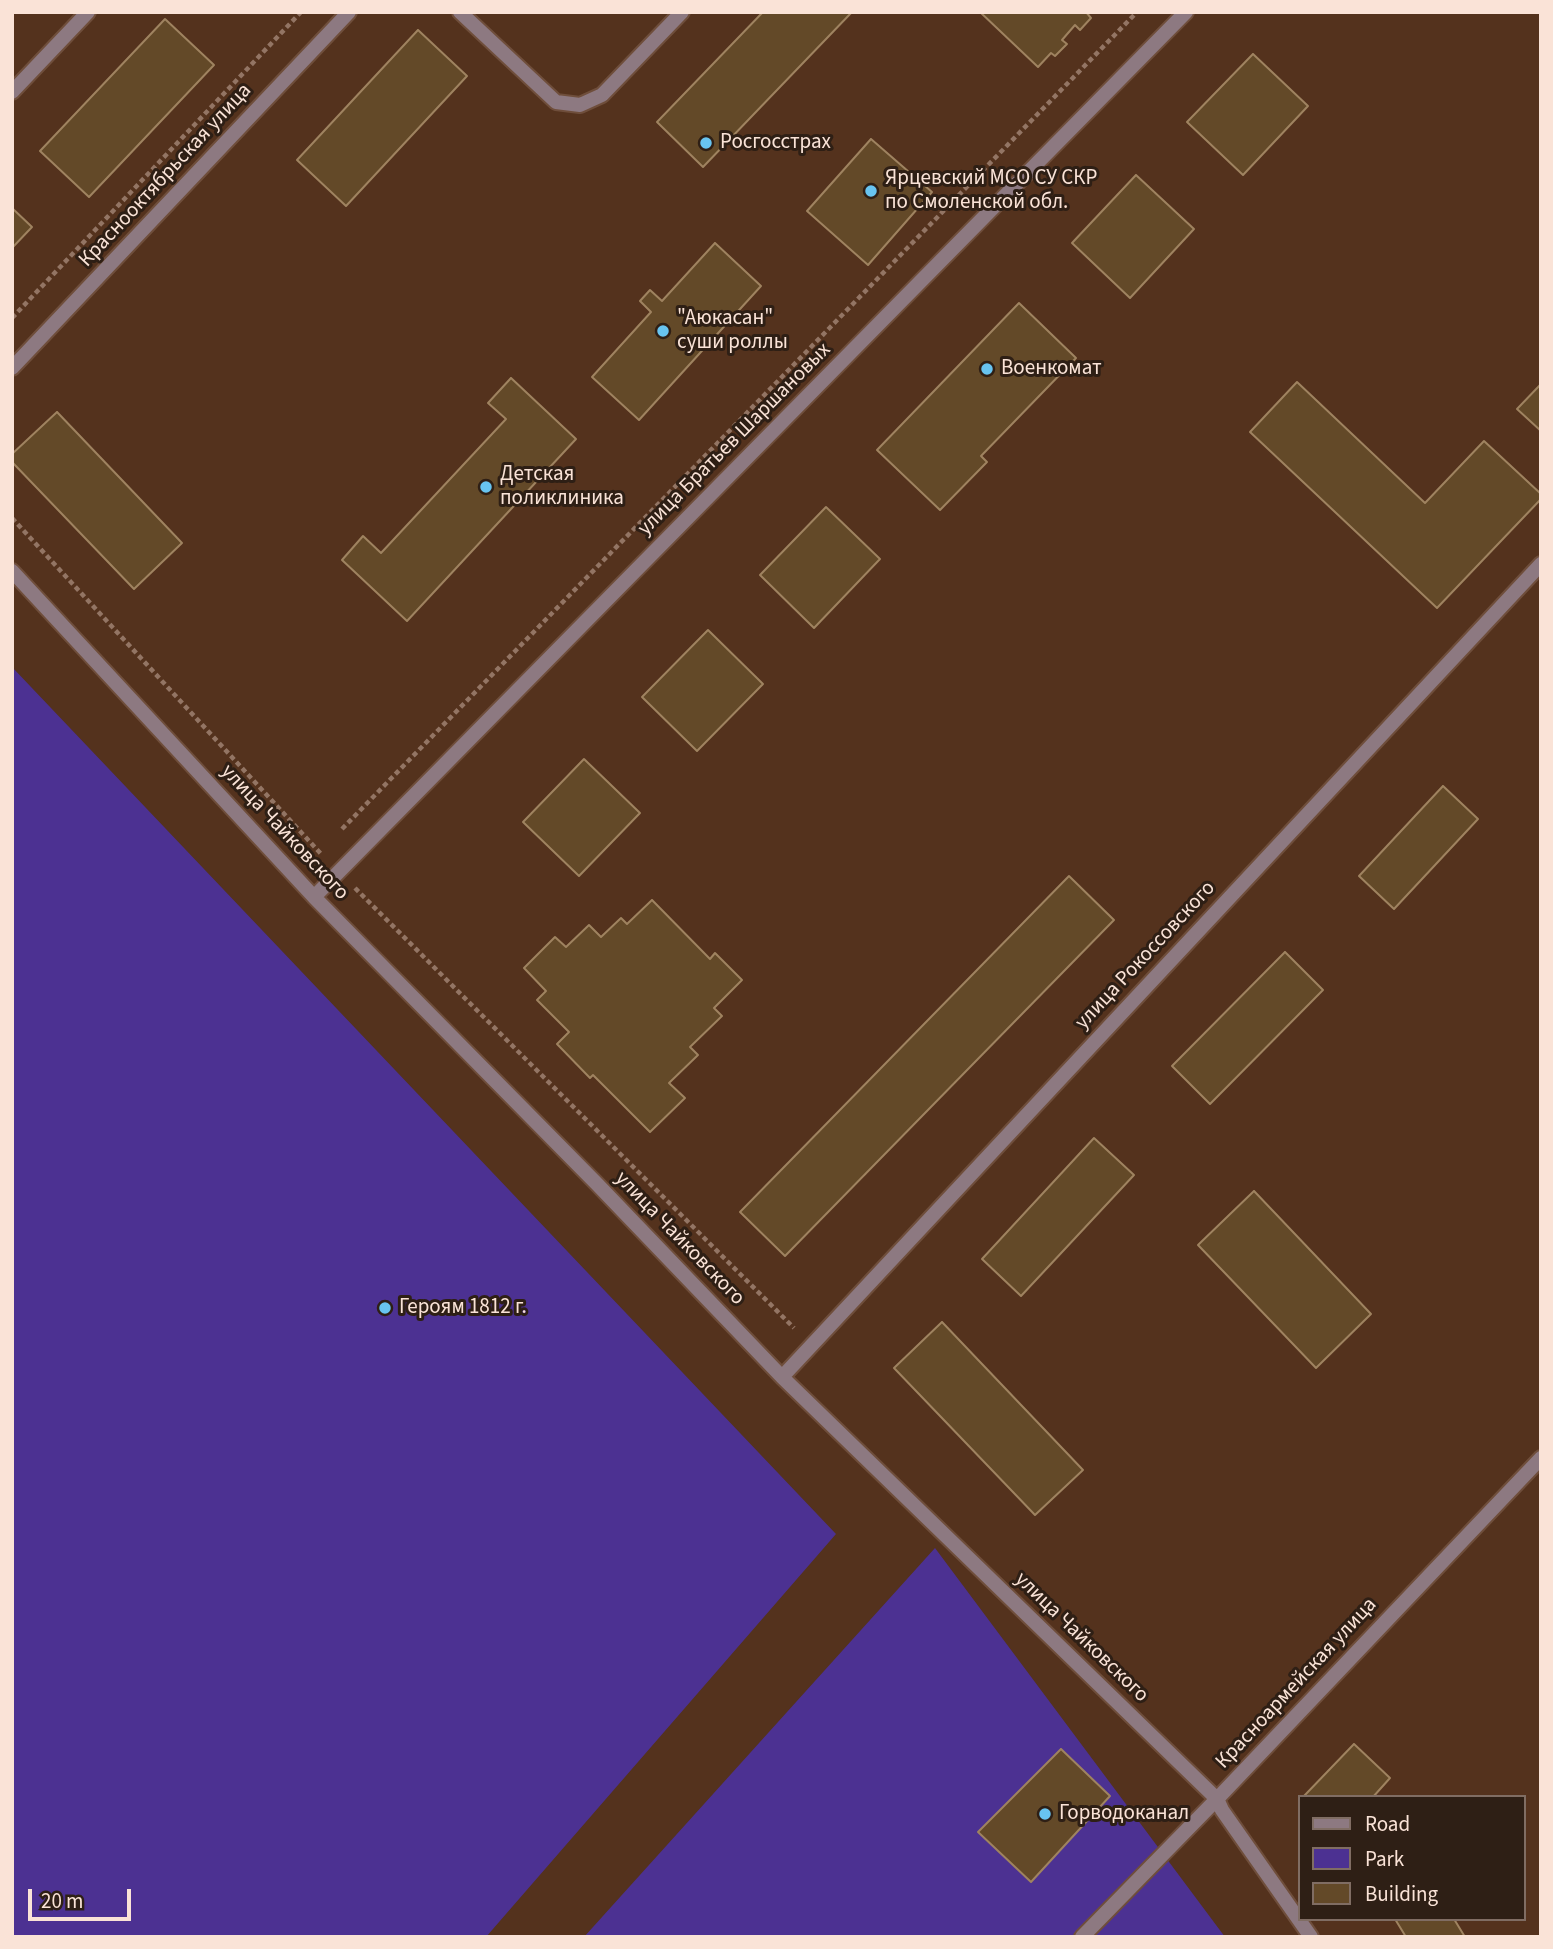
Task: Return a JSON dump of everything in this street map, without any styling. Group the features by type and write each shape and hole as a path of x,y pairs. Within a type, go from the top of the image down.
{"street":[{"path":"12,92 88,12"},
{"name":"Краснооктябрьская улица","path":"12,368 349,12"},
{"path":"460,12 556,102 580,105 602,95 682,12"},
{"name":"улица Братьев Шаршановых","path":"314,897 1186,12"},
{"name":"улица Рокоссовского","path":"782,1377 1541,564"},
{"name":"улица Чайковского","path":"12,571 314,897 588,1175 782,1377 1217,1799 1298,1918"},
{"name":"Красноармейская улица","path":"1082,1937 1541,1458"},
{"name":"улица Чайковского","path":"1300,1921 1311,1937"}],"path":[{"path":"12,318 301,12"},
{"path":"339,832 1137,12"},
{"path":"12,518 339,872 811,1346"},
{"path":"320,852 329,842"}],"green space":[{"path":"12,667 836,1534 486,1937 12,1937"},
{"path":"935,1548 1225,1937 584,1937"}],"building":[{"path":"763,12 852,12 703,167 657,122"},
{"path":"980,12 1086,12 1091,18 1080,30 1075,25 1062,40 1067,44 1055,56 1051,53 1038,67"},
{"path":"165,19 214,65 89,197 40,151"},
{"path":"418,30 467,76 346,206 297,160"},
{"path":"1253,54 1308,106 1243,175 1187,122"},
{"path":"871,139 932,192 868,265 807,211"},
{"path":"1136,175 1194,229 1130,298 1072,243"},
{"path":"12,208 32,227 12,248"},
{"path":"715,243 761,286 639,420 592,377 651,312 640,301 650,290 662,301"},
{"path":"1019,303 1076,358 981,456 987,462 940,510 877,450"},
{"name":"Детская поликлиника","path":"511,378 576,439 407,621 342,560 363,536 381,553 506,419 488,403"},
{"path":"1297,382 1425,503 1484,441 1541,494 1541,499 1437,608 1250,432"},
{"path":"1541,384 1541,431 1517,409"},
{"path":"57,412 182,543 134,589 12,462 12,454"},
{"path":"826,507 880,559 814,628 760,575"},
{"path":"708,630 763,684 697,751 642,697"},
{"path":"584,759 640,813 579,876 523,822"},
{"path":"1443,786 1478,819 1394,909 1359,876"},
{"path":"1069,876 1114,920 785,1256 740,1212"},
{"path":"652,900 710,959 715,953 742,980 714,1008 722,1016 690,1047 698,1055 669,1083 685,1098 650,1132 593,1075 590,1078 557,1044 569,1032 537,1000 546,991 524,968 555,937 566,947 589,925 601,937 621,918 627,924"},
{"path":"1285,952 1323,990 1210,1104 1172,1066"},
{"path":"1094,1138 1134,1175 1021,1296 982,1259"},
{"path":"1254,1191 1371,1314 1316,1368 1198,1245"},
{"path":"942,1322 1083,1470 1035,1515 894,1368"},
{"path":"1354,1744 1390,1778 1375,1795 1305,1795"},
{"name":"Горводоканал","path":"1061,1749 1110,1796 1031,1882 978,1832"},
{"path":"1396,1921 1455,1921 1465,1937 1406,1937"}],"place":[{"name":"Росгосстрах","path":"706,143"},
{"name":"Ярцевский МСО СУ СКР по Смоленской обл.","path":"871,191"},
{"name":"\"Аюкасан\" суши роллы","path":"663,331"},
{"name":"Военкомат","path":"987,369"},
{"name":"Детская поликлиника","path":"486,487"},
{"name":"Героям 1812 г.","path":"385,1308"},
{"name":"Горводоканал","path":"1045,1814"}]}
